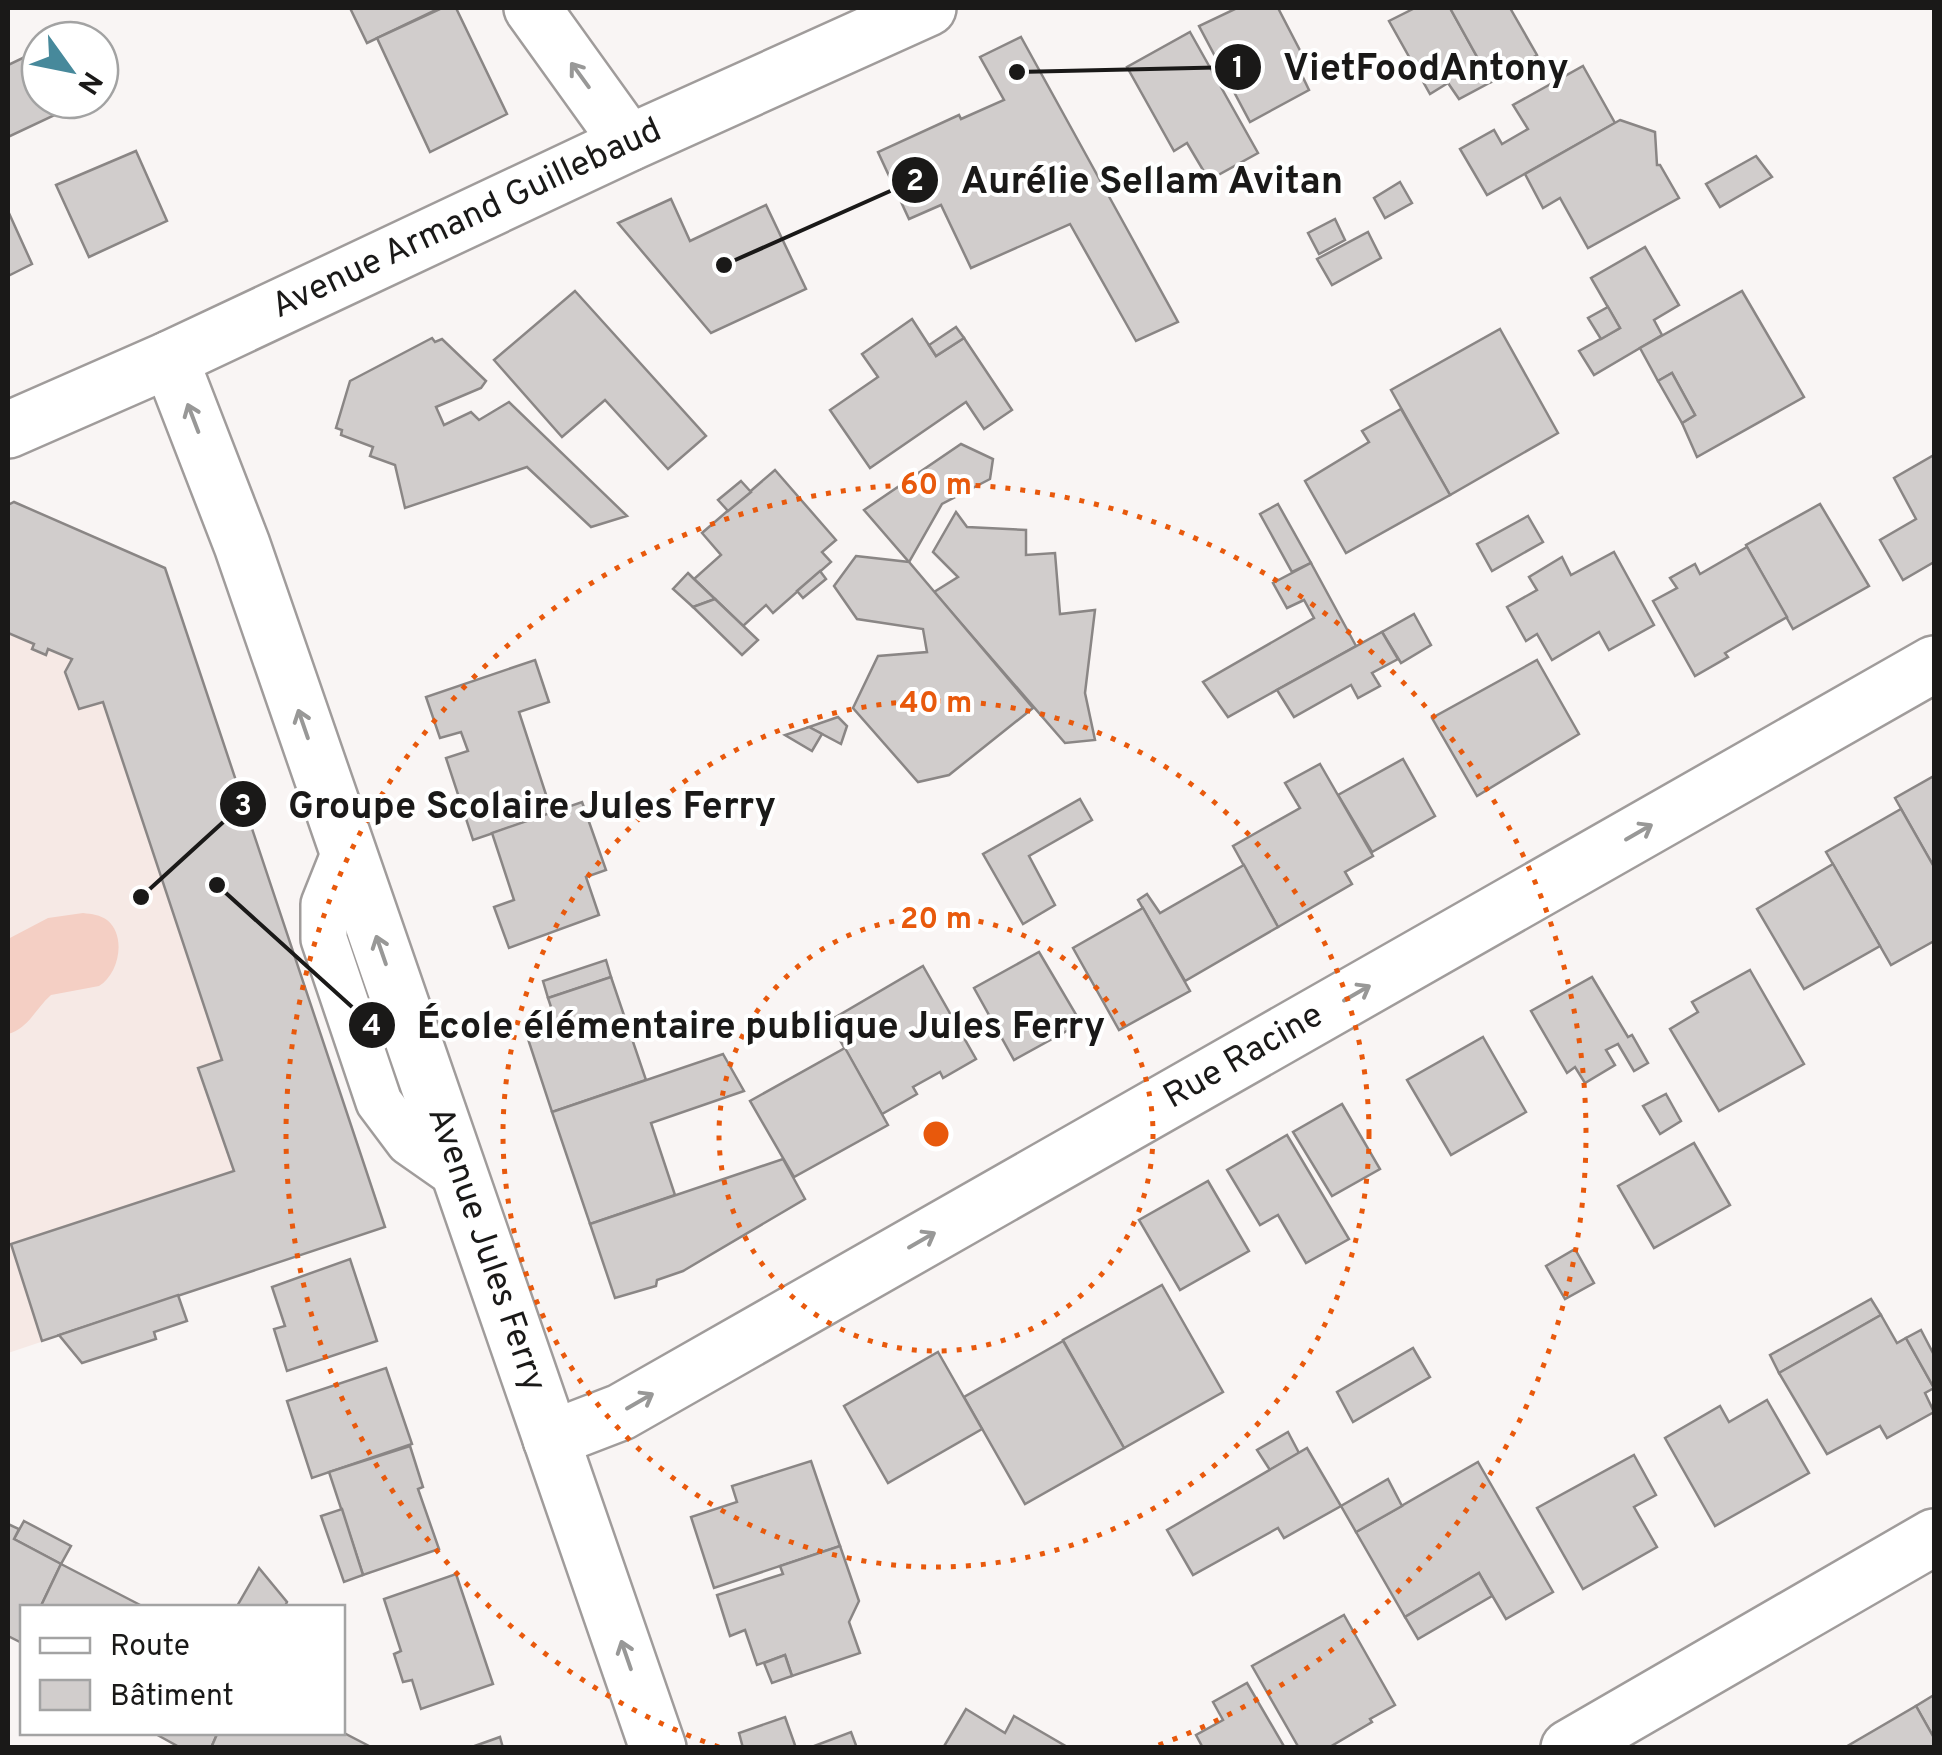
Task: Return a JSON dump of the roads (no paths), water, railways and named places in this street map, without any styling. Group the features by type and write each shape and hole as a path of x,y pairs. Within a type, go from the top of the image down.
{"street":[{"path":"532,8 629,144"},
{"name":"Avenue Armand Guillebaud","path":"8,430 170,359 928,8"},
{"name":"Avenue Jules Ferry","path":"170,359 242,545 658,1748"},
{"name":"Rue Racine","path":"550,1439 621,1412 1934,664"},
{"path":"1569,1748 1934,1538"}],"place":[{"name":"VietFoodAntony","path":"1017,72"},
{"name":"Aurélie Sellam Avitan","path":"724,265"},
{"name":"École élémentaire publique Jules Ferry","path":"217,885"},
{"name":"Groupe Scolaire Jules Ferry","path":"141,897"}]}
